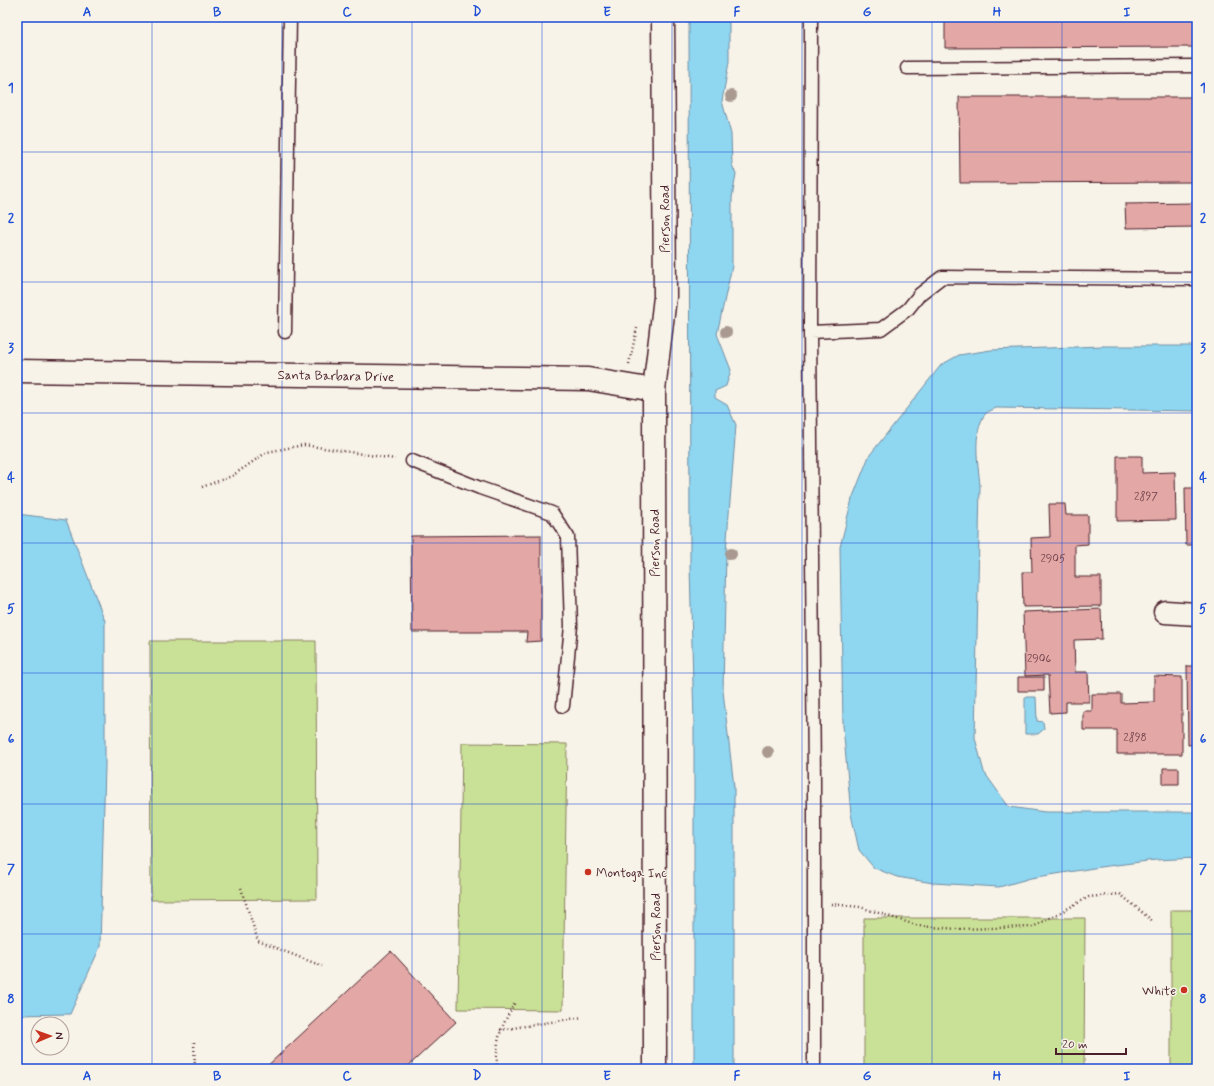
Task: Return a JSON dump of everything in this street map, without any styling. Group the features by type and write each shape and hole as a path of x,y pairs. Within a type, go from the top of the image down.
{"street":[{"name":"Pierson Road","path":"655,1069 654,390 665,297 663,17"},
{"name":"Santa Barbara Drive","path":"17,371 588,379 654,390"},
{"path":"1165,612 1197,614"}],"lane":[{"path":"285,332 290,17"},
{"path":"811,17 810,332 814,1069"},
{"path":"907,68 1197,66"},
{"path":"810,332 881,329 908,309 920,294 942,277 1197,279"},
{"path":"412,461 480,488 552,513 568,537 571,626 563,706"}],"path":[{"path":"202,487 232,476 268,452 304,445 412,461"},
{"path":"241,888 258,941 322,966"},
{"path":"814,902 860,907 920,926 957,929 1033,927 1089,897 1120,894 1154,922"},
{"path":"496,1069 496,1047 500,1030 515,1002"},
{"path":"500,1030 583,1017"},
{"path":"194,1042 195,1069"}],"green space":[{"path":"150,641 316,641 317,899 151,900"},
{"path":"462,743 567,744 563,1010 458,1009"},
{"name":"White","path":"1171,910 1197,910 1197,1069 1171,1069"},
{"path":"864,918 1085,918 1084,1069 864,1069"}],"water":[{"path":"689,17 729,17 729,62 722,101 731,134 732,165 736,174 732,198 732,266 717,334 731,370 726,386 715,391 715,398 727,405 736,425 726,552 723,691 734,787 734,1069 694,1069 694,724 690,567"},
{"path":"1103,346 1197,346 1197,411 996,408 985,414 978,430 977,439 977,458 980,485 975,738 984,772 1009,807 1045,812 1197,812 1197,858 1156,860 1100,867 1031,878 999,887 933,883 897,877 874,868 859,850 851,814 843,726 840,547 852,499 869,456 941,365 959,355 991,350"},
{"path":"17,514 66,520 105,621 105,766 100,947 70,1014 17,1015"},
{"path":"1025,697 1036,697 1037,721 1043,722 1044,729 1038,734 1025,734"}],"building":[{"path":"945,17 1197,17 1197,47 945,48"},
{"path":"959,97 1197,97 1197,182 960,183"},
{"path":"1197,203 1197,227 1126,228 1125,204"},
{"path":"1117,456 1142,456 1142,473 1175,472 1176,520 1117,521"},
{"path":"1185,488 1197,488 1197,545 1186,545"},
{"path":"1049,504 1065,504 1066,515 1088,515 1088,544 1075,545 1075,577 1101,577 1101,606 1023,607 1022,572 1032,572 1031,538 1050,537"},
{"path":"541,535 541,641 526,642 527,632 412,632 411,536"},
{"path":"1101,609 1102,639 1074,640 1075,672 1088,672 1089,702 1066,702 1066,712 1050,713 1048,675 1025,676 1023,612"},
{"path":"1187,666 1197,666 1197,744 1188,745"},
{"path":"1154,676 1182,677 1182,754 1117,754 1117,730 1083,730 1083,711 1092,711 1092,694 1121,694 1121,703 1154,702"},
{"path":"1018,677 1044,677 1044,691 1018,691"},
{"path":"1163,768 1179,768 1179,784 1163,784"},
{"path":"391,951 456,1022 405,1069 264,1069"}],"place":[{"name":"Montoga Inc","path":"588,872"},
{"name":"White","path":"1184,990"}]}
